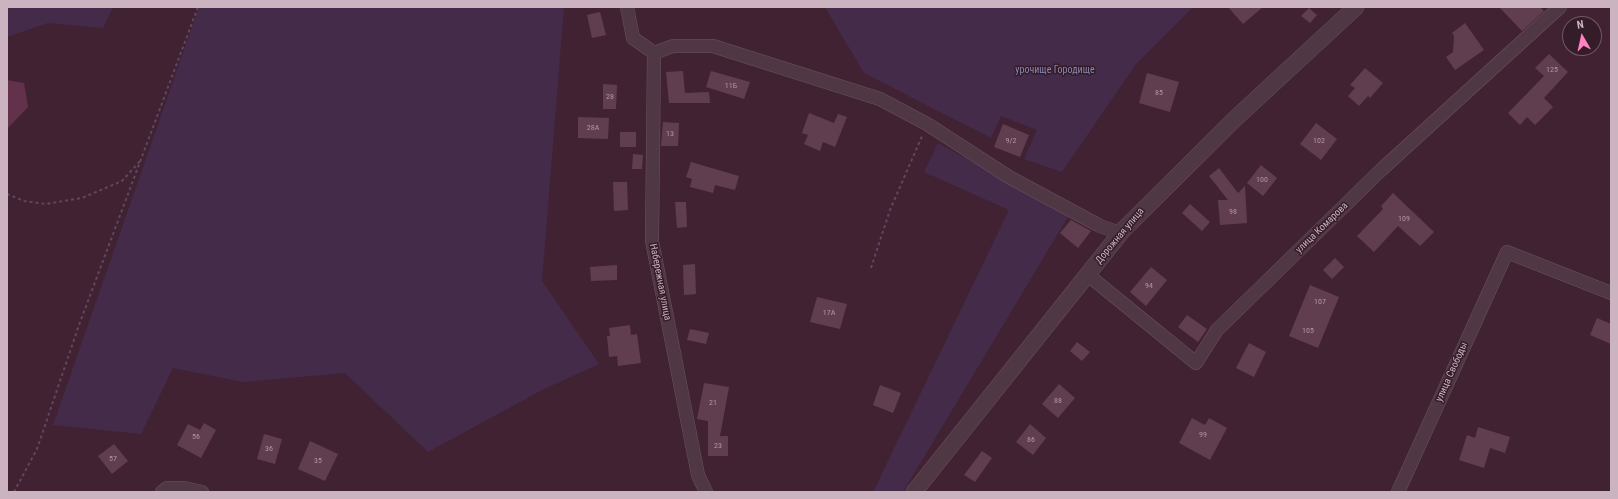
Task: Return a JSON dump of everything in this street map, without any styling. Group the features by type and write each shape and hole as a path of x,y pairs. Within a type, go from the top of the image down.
{"street":[{"path":"626,7 633,38 654,53 673,46 713,46 880,99 927,124 1009,177 1100,226 1120,233"},
{"name":"Дорожная улица","path":"914,492 1120,233 1238,116 1356,7"},
{"name":"улица Комарова","path":"1088,275 1196,362 1217,330 1268,280 1381,170 1560,7"},
{"name":"Набережная улица","path":"654,53 652,241 698,474 706,492"},
{"name":"улица Свободы","path":"1398,492 1506,252 1611,293"},
{"path":"162,492 167,488 184,488 202,492"}],"path":[{"path":"14,492 37,449 79,325 198,7"},
{"path":"871,268 890,210 927,124"},
{"path":"7,194 24,201 46,204 82,198 122,181 143,157"}],"green space":[{"path":"7,7 113,7 103,28 48,23 7,37"},
{"path":"199,7 564,7 542,281 599,364 542,390 428,452 345,373 243,382 173,368 141,434 53,425"},
{"name":"урочище Городище","path":"825,7 1193,7 1136,64 1062,172 1024,159 1037,130 1001,116 991,138 864,73"},
{"path":"938,143 1069,215 903,492 873,492 1009,210 924,172"}],"shaded area":[{"path":"7,80 24,83 28,107 7,129"}],"building":[{"path":"1228,7 1263,7 1243,24"},
{"path":"1499,7 1540,7 1544,11 1522,31"},
{"path":"1309,8 1317,15 1310,23 1301,16"},
{"path":"600,12 606,35 592,38 587,15"},
{"path":"1465,23 1484,50 1455,70 1446,57 1453,52 1454,36 1452,33"},
{"path":"1549,54 1568,72 1544,98 1553,107 1535,125 1527,117 1520,125 1508,113 1544,76 1535,68"},
{"path":"1365,68 1383,83 1370,98 1368,96 1359,106 1348,96 1355,88 1350,85"},
{"path":"683,71 685,93 709,92 710,103 669,103 666,72"},
{"path":"711,71 750,82 744,99 706,87"},
{"path":"1147,73 1179,82 1170,112 1139,103"},
{"path":"603,84 617,85 616,109 603,109"},
{"path":"809,113 834,123 838,114 847,117 835,147 823,142 820,151 804,144 808,135 802,133"},
{"path":"578,117 609,118 608,139 578,138"},
{"path":"663,122 679,123 678,146 661,146"},
{"path":"1316,123 1337,139 1321,160 1300,144"},
{"path":"1003,124 1029,135 1020,157 994,147"},
{"path":"620,132 636,132 636,147 620,147"},
{"path":"633,154 643,155 642,169 632,169"},
{"path":"691,162 739,176 735,190 715,185 713,193 690,187 692,179 686,177"},
{"path":"1261,165 1277,178 1263,196 1247,183"},
{"path":"1219,168 1238,193 1245,186 1247,223 1220,225 1218,200 1228,200 1209,176"},
{"path":"613,182 627,182 628,210 614,211"},
{"path":"1393,193 1434,232 1420,246 1398,226 1374,252 1357,236 1383,209 1381,206"},
{"path":"675,202 686,202 687,227 677,228"},
{"path":"1190,204 1210,222 1202,231 1182,213"},
{"path":"1071,220 1091,231 1078,248 1060,233"},
{"path":"1335,258 1344,267 1332,279 1323,270"},
{"path":"695,264 696,294 684,295 683,265"},
{"path":"617,265 617,280 591,281 590,267"},
{"path":"1151,267 1167,280 1146,306 1130,292"},
{"path":"1310,285 1339,297 1318,348 1289,336"},
{"path":"817,297 847,304 840,329 810,322"},
{"path":"1187,315 1207,329 1198,342 1178,327"},
{"path":"1597,318 1611,324 1611,344 1590,335"},
{"path":"630,325 631,335 637,334 641,363 618,366 617,356 609,357 607,336 610,336 609,328"},
{"path":"690,329 709,333 706,344 687,340"},
{"path":"1077,342 1090,352 1082,361 1070,351"},
{"path":"1249,343 1266,352 1254,377 1236,368"},
{"path":"704,383 729,387 720,436 728,436 728,456 708,456 708,421 697,419"},
{"path":"1059,384 1075,398 1058,418 1042,404"},
{"path":"880,385 901,393 893,413 873,405"},
{"path":"1192,418 1205,425 1209,418 1227,428 1210,460 1179,443"},
{"path":"204,423 216,430 201,458 177,445 188,424 200,430"},
{"path":"1030,424 1046,438 1033,455 1016,442"},
{"path":"1478,427 1510,437 1505,453 1490,448 1484,468 1459,460 1467,435 1475,438"},
{"path":"264,434 282,439 275,464 257,459"},
{"path":"310,441 338,454 325,481 298,469"},
{"path":"114,444 128,461 112,474 98,456"},
{"path":"982,451 992,458 975,482 964,475"}]}
